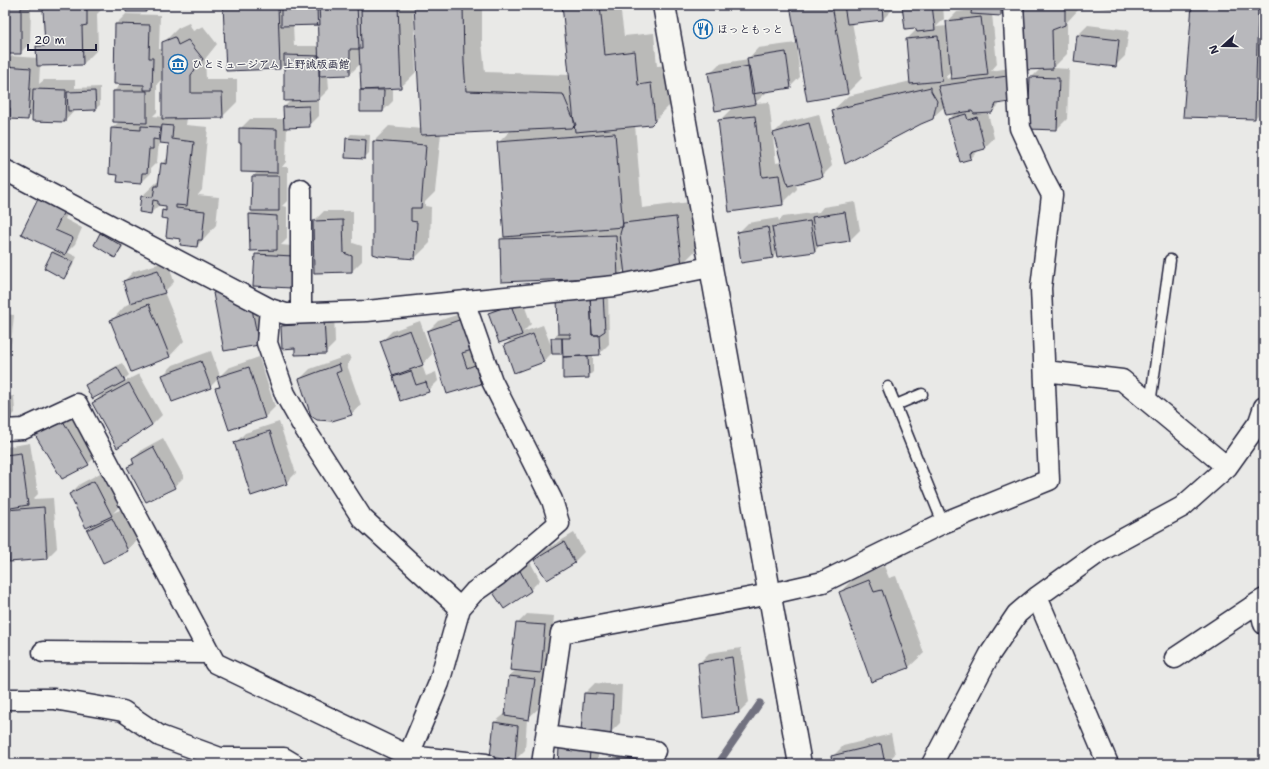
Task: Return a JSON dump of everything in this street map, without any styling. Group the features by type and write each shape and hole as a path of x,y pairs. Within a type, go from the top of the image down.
{"street":[{"path":"664,5 800,764"},
{"path":"542,764 561,633 770,594 823,582 943,523 1049,480 1041,288 1052,194 1020,128 1013,5"},
{"path":"5,170 270,309 286,314 367,311 615,286 710,267"},
{"path":"301,190 301,313"},
{"path":"407,760 439,683 460,608 474,592 498,575 559,523 552,500 492,381 464,301"},
{"path":"270,309 267,343 285,394 303,426 362,518 460,608"},
{"path":"1045,371 1122,380 1227,467"},
{"path":"5,430 23,428 77,404 215,663 407,760 486,764"},
{"path":"932,764 990,654 1017,614 1037,597 1101,551 1182,507 1227,467 1262,418"},
{"path":"1037,597 1108,764"},
{"path":"1175,658 1261,600 1264,624"},
{"path":"43,652 210,652"},
{"path":"5,699 54,699 123,711 160,736 220,758 284,758 294,764"},
{"path":"546,736 655,751"}],"lane":[{"path":"1150,404 1170,260"},
{"path":"888,387 943,523"},
{"path":"896,405 922,394"}],"building":[{"path":"5,5 30,5 30,8 21,8 21,54 5,54"},
{"path":"49,5 82,5 83,9 87,10 87,25 82,26 83,65 37,66 36,46 45,46 43,9 49,9"},
{"path":"126,5 146,5 146,12 126,12"},
{"path":"223,5 278,5 280,69 226,71"},
{"path":"281,5 319,5 320,25 281,26"},
{"path":"317,5 361,5 362,49 350,49 350,75 319,76"},
{"path":"357,5 398,5 401,88 361,90"},
{"path":"414,5 463,5 466,91 563,94 576,125 571,128 421,135"},
{"path":"562,5 600,5 605,55 635,51 638,85 651,83 655,121 651,125 575,132"},
{"path":"790,5 832,5 848,94 807,101"},
{"path":"844,5 882,5 883,20 847,24"},
{"path":"902,5 932,5 935,30 917,32 915,28 905,29"},
{"path":"972,5 1001,5 1001,16 971,14"},
{"path":"1021,5 1065,5 1065,25 1052,30 1053,69 1022,70"},
{"path":"1119,5 1119,8 1093,6"},
{"path":"1192,5 1258,6 1255,119 1183,117"},
{"path":"981,17 988,75 951,79 946,21"},
{"path":"115,24 150,25 149,58 153,58 152,90 144,90 144,85 114,84"},
{"path":"1077,35 1119,40 1116,67 1074,62"},
{"path":"938,36 942,81 910,84 906,39"},
{"path":"175,37 178,45 188,40 203,59 191,75 191,93 222,93 223,118 162,119 162,42"},
{"path":"786,52 791,88 752,94 747,58"},
{"path":"284,55 320,56 319,100 284,101"},
{"path":"5,66 31,68 28,120 10,119 10,108 5,108"},
{"path":"749,66 756,104 715,111 708,73"},
{"path":"1007,76 1010,102 996,104 992,113 974,114 972,111 946,115 938,86"},
{"path":"1030,77 1059,78 1057,130 1028,129"},
{"path":"931,87 931,91 937,101 933,119 845,164 832,110"},
{"path":"33,89 66,90 65,122 32,121"},
{"path":"360,90 384,90 383,112 360,112"},
{"path":"95,91 96,110 68,111 67,92"},
{"path":"113,91 147,91 147,123 113,122"},
{"path":"309,106 310,127 284,128 283,107"},
{"path":"966,114 968,120 977,117 985,149 970,153 971,159 960,162 948,119"},
{"path":"755,116 762,177 779,175 783,205 729,212 718,120"},
{"path":"809,123 823,177 788,186 773,133"},
{"path":"162,125 173,126 172,139 194,142 187,206 176,205 176,208 205,211 202,240 198,240 197,247 180,245 181,239 166,237 168,219 161,218 162,210 166,211 166,206 158,205 158,201 153,200 151,214 139,212 141,196 153,197 155,186 158,186 161,163 167,164 169,144 160,143"},
{"path":"141,126 160,127 159,140 153,139 153,149 149,149 147,173 142,173 141,184 117,182 118,175 109,174 111,128 141,130"},
{"path":"239,128 277,129 277,173 241,172 241,143 239,143"},
{"path":"615,133 623,227 504,237 497,142"},
{"path":"346,138 366,140 365,159 345,158"},
{"path":"373,141 426,145 421,208 411,208 411,221 417,222 415,259 379,256 373,254"},
{"path":"252,176 279,176 279,211 251,211"},
{"path":"38,199 64,211 55,230 73,238 65,255 21,234"},
{"path":"845,212 850,241 817,246 812,217"},
{"path":"249,214 277,216 277,250 250,251"},
{"path":"676,217 682,265 625,275 620,234 623,223"},
{"path":"343,220 344,253 352,256 352,272 314,273 313,221"},
{"path":"810,221 815,252 777,257 772,227"},
{"path":"768,227 773,258 741,263 737,232"},
{"path":"100,233 122,246 115,258 94,245"},
{"path":"616,235 618,277 501,282 500,239"},
{"path":"52,252 73,262 64,279 44,268"},
{"path":"255,254 293,256 291,288 253,286"},
{"path":"158,270 165,293 130,303 123,281"},
{"path":"229,290 244,295 247,310 252,309 259,345 224,351 213,293"},
{"path":"603,294 605,331 599,335 592,335 590,295"},
{"path":"590,295 592,335 599,335 600,355 563,357 562,338 570,338 570,334 558,334 557,296"},
{"path":"149,304 170,357 131,372 110,320"},
{"path":"511,305 522,335 499,343 488,313"},
{"path":"295,319 324,319 326,354 295,355 295,348 282,349 281,326 295,325"},
{"path":"462,319 472,350 462,353 467,368 475,365 481,384 447,394 427,331"},
{"path":"410,330 423,365 393,376 380,341"},
{"path":"533,334 544,362 514,373 504,345"},
{"path":"551,338 562,338 562,354 552,354"},
{"path":"588,356 589,378 563,379 563,357"},
{"path":"201,361 211,388 172,402 162,375"},
{"path":"339,364 341,371 336,373 352,415 332,421 317,420 311,416 299,379"},
{"path":"117,367 125,381 92,399 85,385"},
{"path":"249,367 265,418 229,430 215,388 220,387 217,377"},
{"path":"411,371 416,385 426,382 429,392 400,401 393,377"},
{"path":"129,383 152,425 117,448 92,403"},
{"path":"10,400 11,419 5,420 5,401"},
{"path":"63,421 89,465 62,479 35,435"},
{"path":"270,431 287,484 251,496 234,442"},
{"path":"153,447 175,488 146,502 127,467 134,464 132,459"},
{"path":"21,453 28,505 5,509 5,455"},
{"path":"94,481 112,516 86,528 69,494"},
{"path":"44,507 47,559 9,562 6,510"},
{"path":"112,518 128,551 103,563 87,530"},
{"path":"564,542 575,563 547,580 534,560"},
{"path":"519,569 531,591 504,609 490,588"},
{"path":"869,580 874,592 882,590 909,668 871,682 839,592"},
{"path":"516,623 545,625 541,673 510,670"},
{"path":"732,657 739,713 703,718 698,663"},
{"path":"509,676 535,679 529,720 505,716"},
{"path":"584,693 613,695 611,734 581,731"},
{"path":"494,722 518,726 515,761 490,757"},
{"path":"881,744 885,764 833,764 831,756"},
{"path":"559,748 590,750 589,764 558,764"}],"waterway":[{"path":"718,764 760,703"}],"place":[{"name":"ほっともっと","path":"703,29"},
{"name":"ひとミュージアム 上野誠版画館","path":"178,64"}]}
